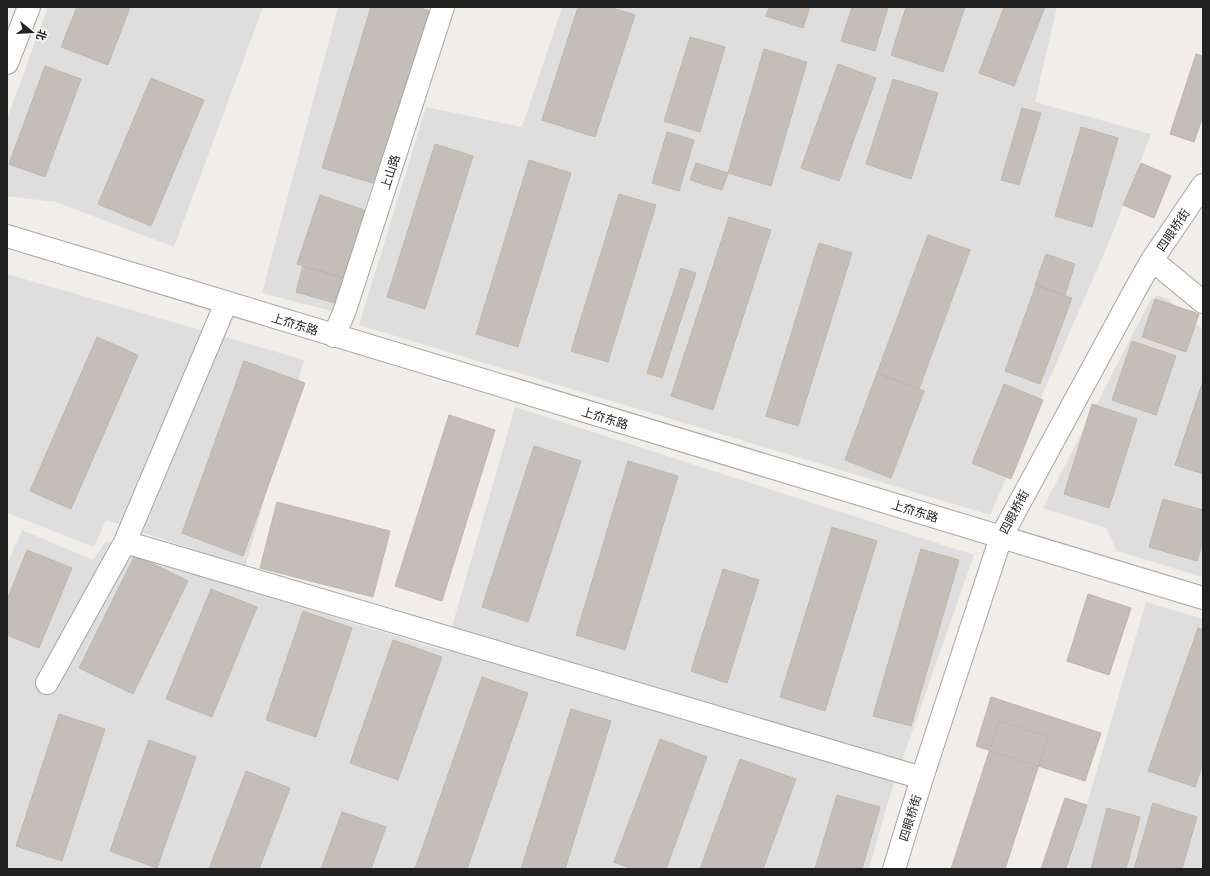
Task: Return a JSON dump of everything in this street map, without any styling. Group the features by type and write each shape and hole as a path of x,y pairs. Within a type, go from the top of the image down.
{"street":[{"path":"7,63 29,7"},
{"name":"上山路","path":"334,336 345,310 443,7"},
{"name":"四眼桥街","path":"894,869 922,778 1001,537 1152,260 1203,185"},
{"name":"上夼东路","path":"7,236 1203,598"},
{"path":"1152,260 1203,302"},
{"path":"47,683 125,542 226,303"},
{"path":"125,542 922,778"}],"shaded area":[{"path":"48,7 263,7 174,247 56,202 7,196 7,119"},
{"path":"338,7 429,7 332,311 262,293"},
{"path":"562,7 1057,7 1035,102 1151,134 1109,242 990,515 359,325 426,107 522,127"},
{"path":"7,274 304,360 245,567 106,520 94,547 7,513"},
{"path":"1158,295 1167,299 1203,329 1203,577 1117,551 1106,528 1043,508 1151,299"},
{"path":"515,407 974,555 890,795 869,869 7,869 7,565 22,530 93,560 106,541 365,627 445,651"},
{"path":"1146,602 1203,619 1203,869 1068,869"}],"building":[{"path":"77,7 130,7 108,65 61,47"},
{"path":"371,7 417,7 429,11 376,184 322,168"},
{"path":"578,7 609,7 635,15 595,137 542,120"},
{"path":"769,7 810,7 803,28 766,16"},
{"path":"852,7 888,7 875,51 841,41"},
{"path":"906,7 965,7 943,72 891,55"},
{"path":"1004,7 1045,7 1014,86 979,73"},
{"path":"690,37 725,47 700,132 664,121"},
{"path":"764,49 807,62 771,186 728,173"},
{"path":"1196,54 1203,56 1203,116 1194,142 1170,134"},
{"path":"838,64 876,78 839,181 801,168"},
{"path":"45,66 81,79 45,177 9,164"},
{"path":"151,78 204,100 151,226 98,204"},
{"path":"893,79 938,93 911,179 866,164"},
{"path":"1022,108 1041,113 1019,185 1001,180"},
{"path":"1081,127 1118,138 1092,227 1055,216"},
{"path":"667,132 694,140 679,191 652,183"},
{"path":"435,144 473,156 425,309 387,297"},
{"path":"529,160 571,173 518,347 476,334"},
{"path":"696,163 728,173 722,190 690,180"},
{"path":"1141,163 1171,176 1154,218 1123,205"},
{"path":"619,194 656,205 608,362 571,351"},
{"path":"320,195 367,211 344,279 297,264"},
{"path":"729,217 771,230 713,410 671,396"},
{"path":"928,235 970,250 919,389 877,373"},
{"path":"819,243 852,253 798,426 766,416"},
{"path":"1046,254 1075,264 1065,295 1035,285"},
{"path":"303,266 342,277 335,303 296,292"},
{"path":"681,268 696,273 662,378 647,373"},
{"path":"1036,285 1072,298 1040,384 1005,371"},
{"path":"1155,299 1199,314 1186,352 1142,337"},
{"path":"97,337 138,355 71,509 30,491"},
{"path":"1132,341 1176,356 1156,415 1112,400"},
{"path":"244,361 305,383 243,556 182,533"},
{"path":"877,373 924,391 891,478 845,460"},
{"path":"1203,381 1203,474 1175,465"},
{"path":"1004,384 1043,400 1011,479 972,463"},
{"path":"1092,404 1137,419 1109,508 1064,494"},
{"path":"449,415 495,430 442,601 395,586"},
{"path":"534,446 581,461 528,622 482,607"},
{"path":"628,461 678,476 625,650 576,635"},
{"path":"1163,499 1203,510 1203,540 1197,561 1149,547"},
{"path":"277,502 390,531 373,597 260,568"},
{"path":"832,527 877,541 825,711 780,697"},
{"path":"921,549 959,560 911,726 873,716"},
{"path":"27,550 72,568 39,648 7,635 7,600"},
{"path":"135,555 188,581 133,694 79,668"},
{"path":"723,569 759,580 727,683 691,671"},
{"path":"211,589 257,607 212,717 166,699"},
{"path":"1088,594 1131,608 1109,675 1067,661"},
{"path":"303,611 352,628 316,737 266,720"},
{"path":"1198,628 1203,630 1203,764 1195,787 1148,771"},
{"path":"393,640 442,657 398,780 350,763"},
{"path":"482,677 528,693 467,869 415,869"},
{"path":"991,697 1101,733 1085,781 976,746"},
{"path":"571,709 611,721 565,869 521,869"},
{"path":"59,714 105,729 62,861 16,846"},
{"path":"999,721 1048,737 1005,869 951,869"},
{"path":"660,739 707,757 666,869 632,869 614,862"},
{"path":"149,740 196,757 157,868 110,851"},
{"path":"740,759 796,779 763,869 700,869"},
{"path":"246,771 290,788 259,869 209,869"},
{"path":"837,795 880,807 862,869 815,869"},
{"path":"1065,798 1087,805 1066,869 1041,869"},
{"path":"1153,803 1197,817 1182,869 1134,869"},
{"path":"1107,808 1140,817 1126,869 1091,869"},
{"path":"342,812 386,827 371,869 321,869"}]}
